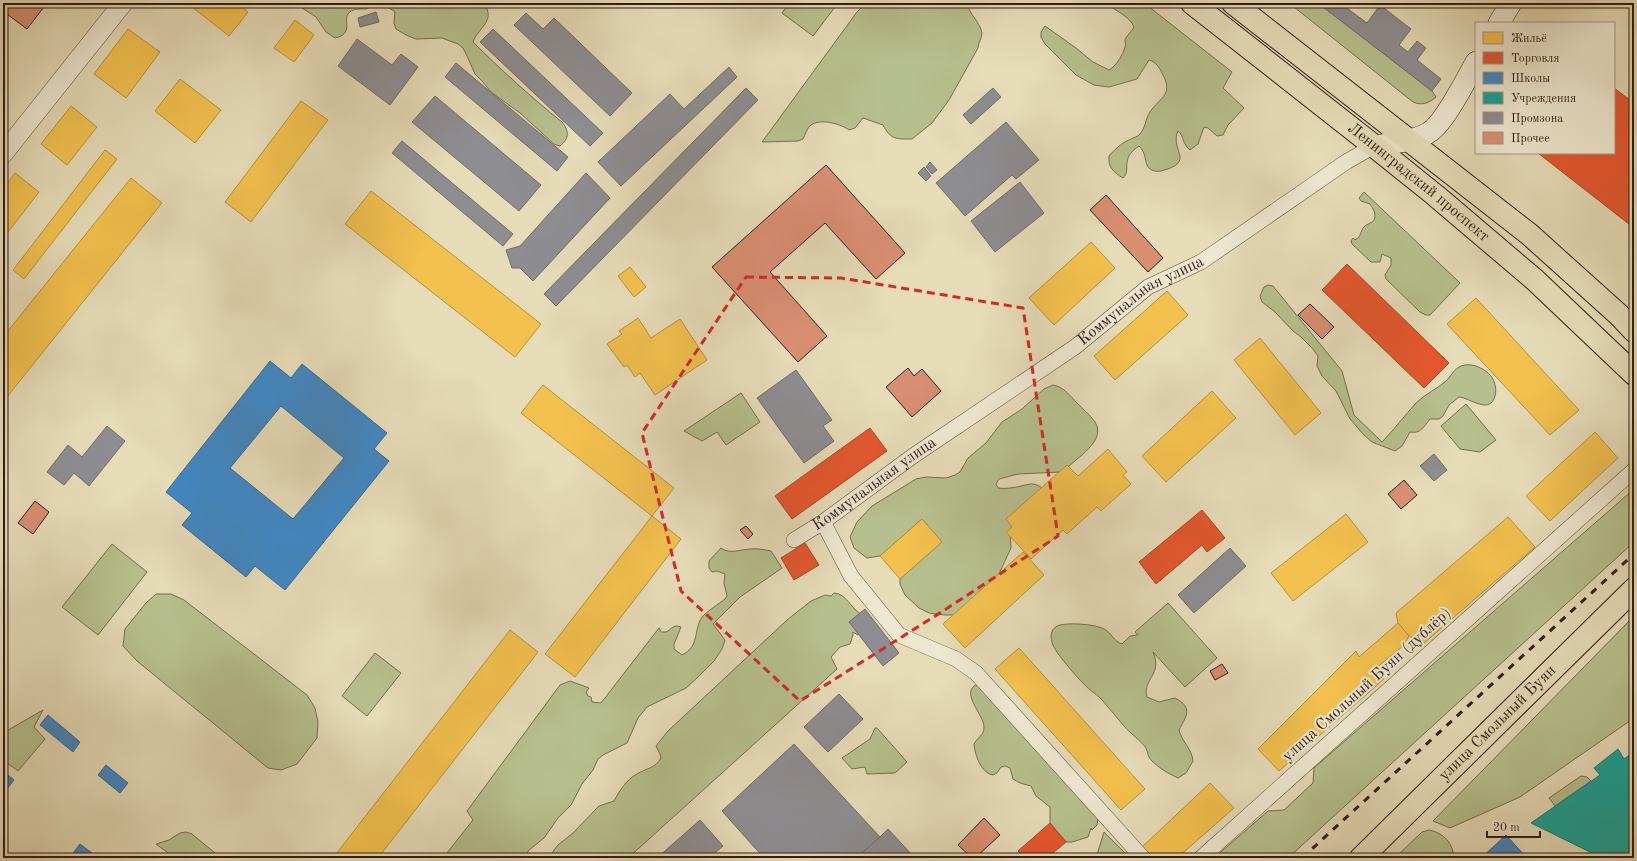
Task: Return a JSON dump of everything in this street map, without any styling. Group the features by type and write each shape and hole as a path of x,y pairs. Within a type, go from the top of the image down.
{"main road":[{"name":"Ленинградский проспект","path":"1192,3 1374,146 1535,280 1634,374"},
{"name":"Ленинградский проспект","path":"1233,3 1529,234 1620,315 1634,330"},
{"path":"1500,22 1511,3"},
{"name":"Коммунальная улица","path":"1374,146 1410,140 1430,133 1442,120 1475,64"},
{"name":"улица Смольный Буян","path":"1361,858 1634,589"}],"street":[{"path":"3,154 123,3"},
{"name":"Коммунальная улица","path":"794,540 823,522 912,456 1075,347 1148,287 1201,262 1346,162 1374,146"},
{"name":"улица Смольный Буян (дублёр)","path":"1201,858 1634,470"},
{"path":"823,522 852,576 899,635 956,659 976,673 1143,858"}],"highlighted area":[{"path":"746,277 841,278 1023,308 1058,536 943,611 800,701 681,591 642,433"}],"green space":[{"path":"301,3 484,3 487,9 487,19 473,42 516,83 562,122 567,131 566,140 560,146 554,144 520,113 491,92 475,74 463,48 458,44 442,38 416,39 406,35 396,29 394,23 395,12 383,5 372,6 366,9 356,9 350,12 347,17 347,27 344,34 335,38 326,32 316,17 302,8"},
{"path":"789,3 838,3 813,36 782,13"},
{"path":"866,3 967,3 982,33 978,48 949,100 932,123 912,139 894,138 889,134 883,125 863,118 855,128 849,130 836,124 820,122 811,125 803,139 798,141 762,142 857,12"},
{"path":"1106,3 1144,3 1232,72 1223,88 1244,108 1228,125 1223,135 1217,136 1208,128 1204,127 1198,144 1190,150 1187,148 1178,131 1176,138 1180,159 1178,164 1172,167 1159,171 1150,169 1147,166 1142,149 1139,146 1129,155 1123,178 1116,174 1109,163 1109,156 1113,151 1128,140 1138,136 1150,112 1165,95 1167,86 1165,80 1161,71 1154,62 1149,60 1137,79 1109,87 1094,85 1076,75 1045,44 1041,37 1041,32 1045,26 1093,62 1109,70 1121,57 1125,46 1125,40 1134,27 1126,17"},
{"path":"1289,3 1318,3 1432,91 1436,97 1425,103 1419,104 1413,102"},
{"path":"1364,192 1460,283 1430,315 1420,312 1386,279 1385,275 1391,265 1391,258 1382,254 1380,262 1371,262 1352,244 1351,241 1353,238 1355,240 1360,235 1364,227 1373,221 1375,217 1370,204 1361,201 1359,198"},
{"path":"1268,285 1273,286 1342,371 1354,415 1382,442 1416,403 1439,387 1454,371 1461,366 1477,366 1485,370 1491,376 1496,388 1496,393 1492,402 1484,405 1459,397 1449,405 1443,416 1439,419 1430,419 1419,431 1410,432 1402,446 1395,451 1372,442 1350,419 1336,391 1322,376 1317,366 1318,356 1312,348 1275,312 1262,302 1260,296 1264,287"},
{"path":"1053,385 1066,392 1089,414 1095,422 1098,429 1094,442 1089,449 1065,470 1060,472 1018,474 999,479 996,484 998,488 1012,488 1032,484 1042,488 1015,518 1010,531 1011,548 997,578 954,615 929,613 919,608 905,595 900,584 900,579 942,542 922,519 880,556 867,558 854,548 850,537 857,522 872,506 916,479 926,477 946,478 960,472 968,458 986,443 1002,422 1022,409 1044,389"},
{"path":"741,393 760,422 726,445 717,432 702,441 684,431"},
{"path":"1466,404 1496,440 1480,452 1460,449 1441,426"},
{"path":"1634,489 1634,542 1288,858 1214,858 1268,811 1284,810 1313,783 1314,768"},
{"path":"112,544 147,572 98,635 62,607"},
{"path":"721,548 728,551 759,549 771,551 782,568 740,597 713,624 725,640 722,649 714,661 686,688 647,707 638,718 627,743 598,759 593,770 582,784 571,805 558,818 544,838 529,850 524,858 443,858 473,820 467,811 560,685 570,681 589,688 586,692 588,696 591,697 592,702 601,703 659,628 661,632 666,632 674,626 681,627 674,644 674,649 682,655 688,651 694,643 699,622 702,617 727,596 724,583 725,574 717,571 712,572 709,568 709,561"},
{"path":"834,593 842,596 861,614 861,633 858,635 853,632 850,644 840,647 831,657 837,669 628,858 548,858 558,845 573,833 599,806 614,801 626,782 633,776 659,762 661,758 656,746 668,731 787,620 811,601 825,595 831,596"},
{"path":"156,594 171,594 184,600 307,695 315,708 318,722 317,738 297,764 281,770 268,768 137,661 123,646 125,629 146,603"},
{"path":"1168,603 1217,658 1185,687 1153,652 1156,666 1147,686 1147,697 1159,702 1175,698 1185,705 1187,712 1179,730 1191,753 1193,761 1186,773 1178,778 1164,771 1152,761 1144,745 1124,726 1101,699 1080,680 1055,649 1051,640 1052,632 1057,626 1073,624 1100,627 1122,644 1130,636 1138,635 1135,632"},
{"path":"1634,616 1634,718 1520,797 1450,828 1433,821"},
{"path":"375,653 401,673 367,716 342,696"},
{"path":"978,684 1098,817 1097,825 1092,830 1091,828 1088,837 1072,842 1066,842 1050,823 1050,807 1036,796 1031,786 1013,779 1010,768 1005,766 1001,767 997,773 993,775 985,771 979,763 974,744 983,733 984,728 981,717 971,698 973,688"},
{"path":"43,710 34,727 45,739 18,771 3,760 3,733"},
{"path":"875,728 877,728 907,762 895,773 867,774 865,767 852,769 842,758 870,739"},
{"path":"1581,776 1587,777 1591,781 1555,806 1549,798"},
{"path":"1429,830 1443,836 1450,843 1454,858 1395,858 1422,832"},
{"path":"186,832 192,834 221,858 175,858 156,844 169,840 180,833"},
{"path":"1104,832 1130,858 1096,858"}],"building: Жильё":[{"path":"187,3 236,3 248,12 229,36"},
{"path":"295,20 314,35 294,62 274,48"},
{"path":"128,29 160,52 126,98 94,74"},
{"path":"180,79 221,110 195,143 155,111"},
{"path":"301,101 328,120 251,222 225,202"},
{"path":"71,106 97,127 67,165 41,144"},
{"path":"105,150 117,159 24,279 13,270"},
{"path":"15,173 39,192 8,232 3,228 3,189"},
{"path":"131,178 162,203 3,402 3,337"},
{"path":"371,191 541,324 515,357 345,224"},
{"path":"1091,242 1115,268 1054,325 1029,298"},
{"path":"630,267 646,287 634,297 618,276"},
{"path":"1167,291 1188,315 1115,380 1094,356"},
{"path":"1476,298 1579,410 1550,435 1447,324"},
{"path":"638,318 651,338 680,319 707,360 655,395 640,373 635,377 627,365 624,367 607,344 622,334 619,331"},
{"path":"1260,338 1321,413 1295,435 1234,360"},
{"path":"543,385 674,488 652,516 521,413"},
{"path":"1212,391 1236,418 1166,482 1142,456"},
{"path":"1595,432 1618,458 1550,521 1526,496"},
{"path":"1108,449 1127,472 1123,475 1131,484 1101,511 1097,507 1067,534 1063,530 1031,559 1006,532 1012,527 1006,519 1067,465 1078,476"},
{"path":"1346,514 1368,542 1293,601 1271,573"},
{"path":"652,516 681,539 575,677 545,654"},
{"path":"1508,517 1535,547 1423,644 1409,636 1398,623 1396,613"},
{"path":"922,519 942,542 900,579 880,556"},
{"path":"1023,552 1044,575 965,648 943,624"},
{"path":"1398,623 1409,636 1403,646 1375,669 1384,679 1279,771 1258,749 1356,651 1359,657"},
{"path":"510,630 538,652 378,858 333,858"},
{"path":"1019,648 1145,789 1121,810 995,669"},
{"path":"1210,783 1234,808 1177,858 1151,858 1141,848"}],"building: Торговля":[{"path":"1615,89 1634,103 1634,228 1539,154 1615,154"},
{"path":"1347,264 1449,363 1424,388 1322,290"},
{"path":"870,428 887,451 792,519 775,496"},
{"path":"1202,510 1225,538 1207,552 1202,545 1156,584 1139,562"},
{"path":"805,543 819,565 794,580 781,558"},
{"path":"1050,823 1066,842 1047,858 1024,858 1018,851"}],"building: Школы":[{"path":"270,361 291,378 302,364 387,433 374,449 389,461 285,590 255,566 246,577 182,525 192,513 166,492","holes":["281,406 344,458 293,519 230,468"]},
{"path":"48,715 80,742 73,752 40,725"},
{"path":"106,765 128,783 120,793 98,775"},
{"path":"3,771 14,780 3,794"},
{"path":"1506,835 1527,858 1481,858 1493,847"},
{"path":"80,844 92,853 88,858 69,858"}],"building: Учреждения":[{"path":"1618,749 1624,759 1634,752 1634,858 1617,858 1609,855 1608,858 1602,858 1531,823 1600,775 1594,768"}],"building: Промзона":[{"path":"1318,3 1340,3 1367,23 1380,5 1411,29 1399,45 1408,52 1417,41 1426,48 1417,60 1441,79 1432,91"},
{"path":"376,12 379,22 360,27 358,18"},
{"path":"526,13 543,29 554,18 632,93 610,116 514,25"},
{"path":"493,29 603,133 590,146 480,42"},
{"path":"357,39 392,65 401,54 418,67 390,105 338,66"},
{"path":"456,63 568,157 557,171 445,77"},
{"path":"729,67 737,77 621,186 598,162 670,94 684,109"},
{"path":"746,88 758,100 556,306 544,294"},
{"path":"993,88 1001,97 971,124 963,115"},
{"path":"435,96 541,185 519,211 412,122"},
{"path":"1006,122 1039,160 1016,179 1012,175 965,216 936,183"},
{"path":"402,141 513,234 503,246 392,153"},
{"path":"930,162 937,170 932,174 926,167"},
{"path":"924,167 931,176 926,181 918,173"},
{"path":"586,173 610,198 533,281 520,268 512,268 506,250 520,246"},
{"path":"1020,182 1044,213 995,252 971,221"},
{"path":"796,370 832,420 823,426 834,441 804,463 757,398"},
{"path":"107,426 125,441 89,486 74,473 64,485 47,472 68,445 82,457"},
{"path":"1434,454 1447,470 1434,481 1420,466"},
{"path":"1230,548 1246,566 1194,613 1178,595"},
{"path":"865,609 899,653 883,666 849,622"},
{"path":"839,694 863,719 828,752 804,727"},
{"path":"794,744 880,837 856,858 764,858 722,811"},
{"path":"700,820 723,846 709,858 657,858"},
{"path":"888,829 915,858 856,858 880,837"}],"building: Прочее":[{"path":"3,3 47,3 27,29 3,11"},
{"path":"826,165 905,253 876,279 825,223 770,272 827,336 798,362 712,267"},
{"path":"1106,195 1163,258 1148,272 1090,210"},
{"path":"1310,304 1334,327 1322,339 1298,315"},
{"path":"908,368 914,376 922,369 941,391 912,417 886,387"},
{"path":"1404,480 1417,495 1401,509 1388,494"},
{"path":"35,501 49,512 33,534 18,523"},
{"path":"746,526 753,534 748,539 740,530"},
{"path":"1222,664 1228,673 1215,680 1210,671"},
{"path":"984,818 1000,835 975,858 972,858 958,845"}],"railway":[{"path":"1302,858 1634,554"}]}
